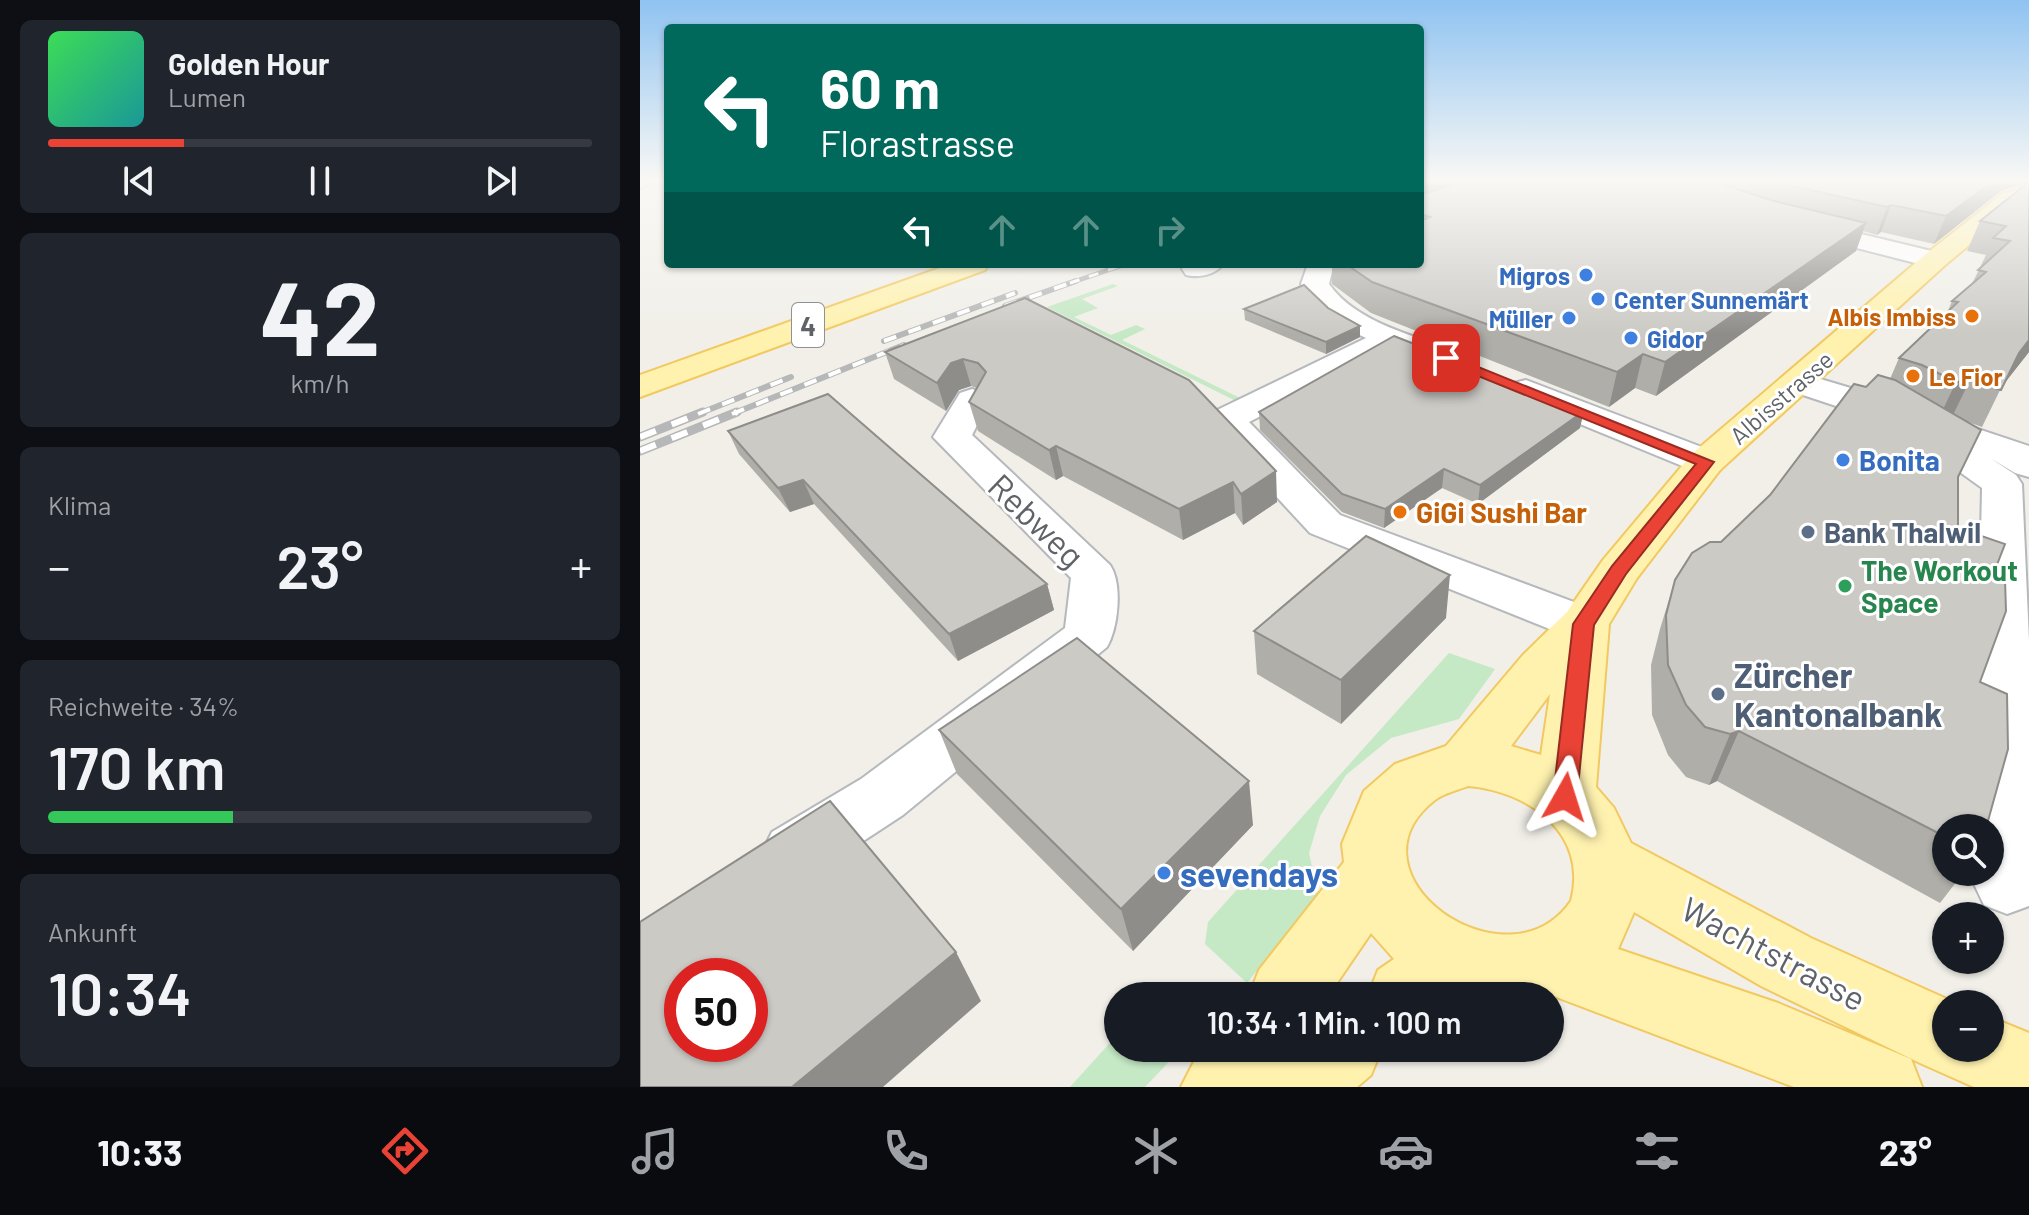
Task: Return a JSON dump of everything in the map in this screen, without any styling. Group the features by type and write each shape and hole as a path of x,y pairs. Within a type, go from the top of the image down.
{"main road":[{"name":"Albisstrasse","path":"1466,762 1541,668 1584,624 1619,570 1706,462 1968,233"},
{"name":"4","path":"640,387 965,268"},
{"name":"Albisstrasse","path":"1565,797 1584,624"},
{"path":"1466,762 1519,770 1544,780 1565,797 1583,815 1598,838 1606,862 1608,886 1603,909 1592,930 1575,947 1552,961 1528,968 1428,977 1423,942 1401,922 1384,898 1375,872 1373,844 1379,819 1393,797 1423,774 1466,762"},
{"name":"Wachtstrasse","path":"1606,862 1786,962 1932,1030"},
{"path":"1295,982 1375,872"},
{"path":"1552,961 1778,1041 1883,1087"},
{"path":"2004,1061 2029,1072"},
{"path":"1220,1087 1238,1062"},
{"path":"1299,1087 1328,1062"}],"street":[{"path":"1826,233 1935,260"},
{"path":"1319,268 1315,275 1319,294 1343,313 1392,337 1706,462"},
{"path":"1226,420 1392,337"},
{"path":"1797,382 1986,441 2016,454 2029,465"},
{"path":"1192,392 1206,399 1325,524 1584,624"},
{"name":"Rebweg","path":"747,881 882,797 1089,635 1094,575 952,437 972,400"},
{"path":"1891,412 1938,439 2002,484 2007,884"}],"green space":[{"path":"1113,284 1118,286 1082,299 1098,308 1074,317 1111,335 1136,325 1145,329 1122,340 1240,398 1265,386 1272,389 1242,404 1047,307"},
{"path":"1449,653 1495,669 1459,719 1391,738 1346,775 1320,816 1309,853 1318,894 1248,982 1205,944 1208,922"},
{"path":"1104,1049 1104,1062 1169,1062 1145,1087 1070,1087"}],"building":[{"name":"Center Sunnemärt","path":"1424,233 1852,233 1665,362 1643,354 1617,372 1372,282 1352,268 1424,268"},
{"path":"1999,233 2029,233 2029,340 2001,390 1970,380 1956,382 1922,365 1899,358 1958,302 1952,301 1986,272 1978,270 2010,241 1993,238"},
{"path":"1304,285 1328,308 1360,326 1326,342 1244,309"},
{"path":"1025,298 1189,380 1276,471 1241,494 1233,482 1179,509 1056,446 1049,450 969,402 986,372 978,363 963,359 951,363 937,383 885,352"},
{"path":"1394,336 1584,411 1480,485 1444,469 1385,509 1342,494 1259,412"},
{"path":"1878,375 1895,380 1981,430 1958,477 1958,528 2005,544 1993,575 2005,579 2006,611 1980,682 2007,694 2008,749 1990,814 1932,814 1932,830 1739,731 1730,734 1705,727 1686,705 1668,665 1666,615 1675,580 1692,553 1710,542 1721,542 1770,495 1854,384 1866,387"},
{"path":"828,394 1047,584 949,634 803,480 778,488 728,431"},
{"path":"1366,536 1450,575 1341,680 1254,631"},
{"path":"1077,638 1249,781 1121,909 939,730"},
{"path":"830,801 956,952 792,1087 640,1087 640,922"}],"railway":[{"path":"1070,283 1114,268"},
{"path":"1005,306 1076,281"},
{"path":"884,341 1015,293"},
{"path":"732,414 904,345"},
{"path":"698,414 791,377"},
{"path":"640,437 703,412"},
{"path":"640,451 737,412"}],"place":[{"name":"Migros","path":"1586,275"},
{"name":"Center Sunnemärt","path":"1598,299"},
{"name":"Albis Imbiss","path":"1972,316"},
{"name":"Müller","path":"1569,318"},
{"name":"Gidor","path":"1631,338"},
{"name":"Le Fior","path":"1913,376"},
{"name":"Bonita","path":"1843,460"},
{"name":"GiGi Sushi Bar","path":"1400,512"},
{"name":"Bank Thalwil","path":"1808,532"},
{"name":"The Workout Space","path":"1845,586"},
{"name":"Zürcher Kantonalbank","path":"1718,694"},
{"name":"sevendays","path":"1164,873"}],"route":[{"path":"1446,358 1706,462 1619,570 1584,624 1565,797"}]}
